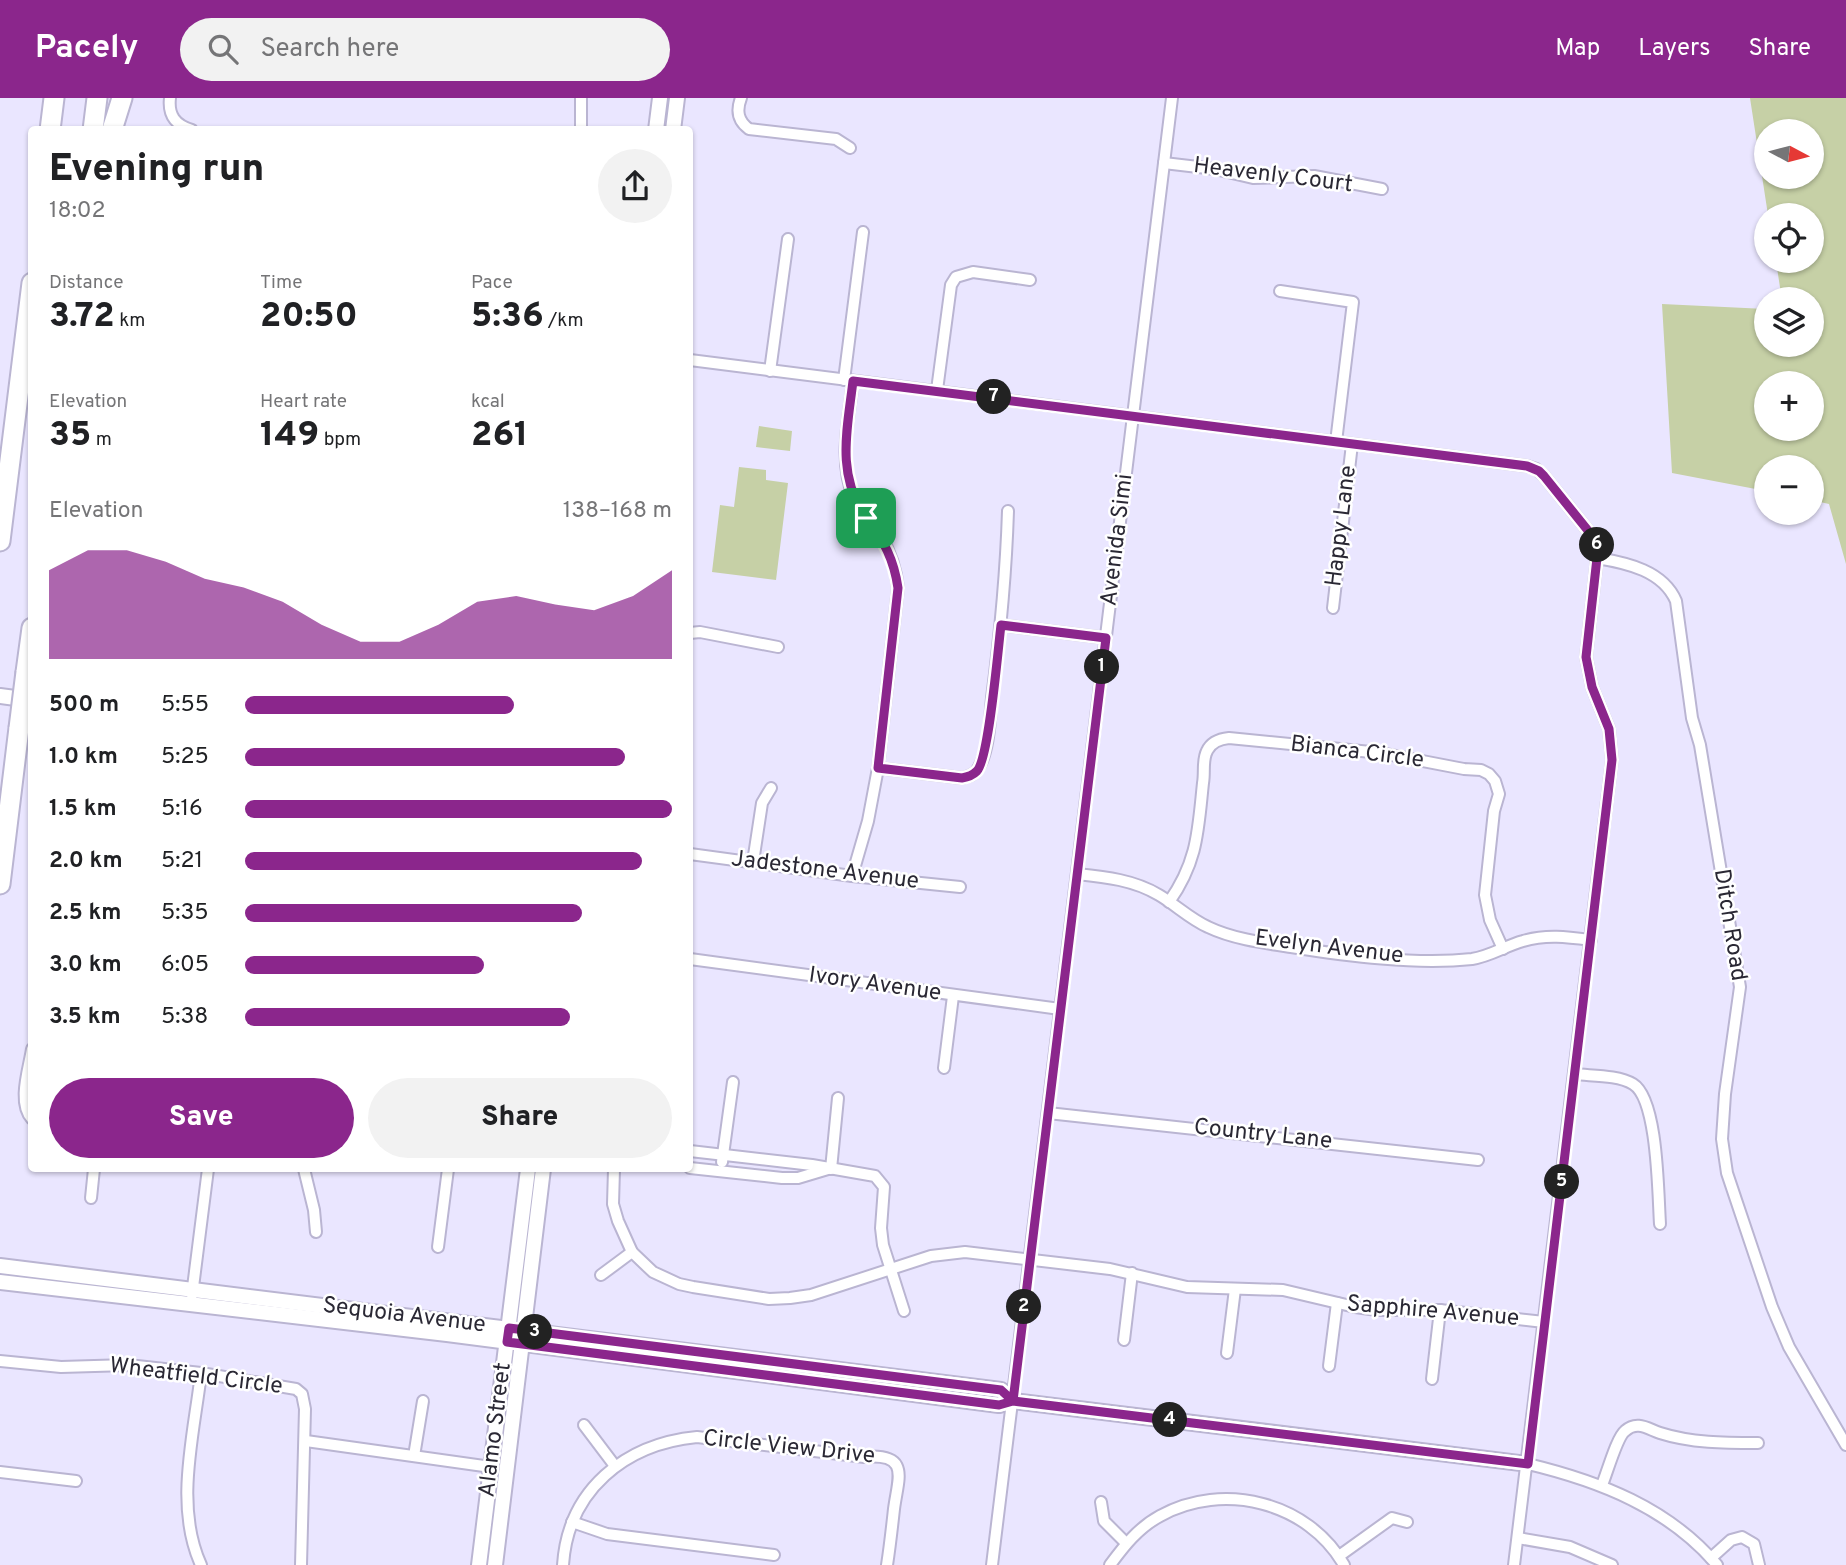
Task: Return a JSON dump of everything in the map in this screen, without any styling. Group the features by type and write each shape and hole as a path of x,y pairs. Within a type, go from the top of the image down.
{"highway":[{"path":"40,126 42,98"},
{"path":"50,126 54,98"},
{"path":"94,126 97,98"},
{"path":"113,126 122,98"},
{"path":"0,541 28,315"},
{"path":"0,884 28,657"}],"main road":[{"path":"656,126 660,98"},
{"path":"674,126 677,98"},
{"path":"0,696 28,700"},
{"name":"Alamo Street","path":"495,1565 528,1172"},
{"name":"Alamo Street","path":"479,1565 491,1467 542,1172"},
{"name":"Sequoia Avenue","path":"0,1272 515,1337 999,1405 1013,1401 1528,1464"}],"street":[{"path":"170,98 171,114 182,126"},
{"path":"581,98 581,126"},
{"path":"741,98 738,105 740,119 749,130 836,139 850,148"},
{"name":"Avenida Simi","path":"992,1565 1172,98"},
{"name":"Heavenly Court","path":"1164,163 1215,169 1253,178 1314,176 1382,189"},
{"path":"852,876 868,821 878,768 898,588 896,570 889,551 852,495 845,466 848,380 863,232"},
{"path":"770,371 788,239"},
{"path":"937,390 951,285 956,276 973,272 1030,280"},
{"path":"1280,291 1353,302 1336,442"},
{"path":"693,360 1533,468 1544,476 1594,538 1597,558 1586,657 1592,687 1609,729 1612,760 1514,1565"},
{"name":"Happy Lane","path":"1333,608 1352,444"},
{"path":"845,536 887,503"},
{"path":"878,768 962,778 978,770 989,724 1001,625 1008,511"},
{"name":"Ditch Road","path":"1597,558 1619,562 1654,575 1671,590 1676,601 1692,718 1700,745 1740,987 1725,1094 1723,1154 1772,1307 1789,1347 1846,1444"},
{"path":"1001,625 1106,638"},
{"path":"693,633 778,648"},
{"name":"Bianca Circle","path":"1169,902 1184,881 1193,859 1205,774 1204,758 1214,742 1229,738 1381,753 1481,770 1495,780 1499,794 1494,811 1485,895 1490,920 1503,949"},
{"path":"753,862 762,803 771,788"},
{"name":"Jadestone Avenue","path":"693,854 852,876 960,887"},
{"name":"Evelyn Avenue","path":"1077,874 1142,886 1216,931 1292,947 1373,957 1434,960 1477,958 1522,941 1542,937 1591,940"},
{"name":"Ivory Avenue","path":"693,959 1060,1009"},
{"path":"944,1068 953,996"},
{"path":"1575,1074 1626,1080 1644,1094 1653,1134 1660,1224"},
{"path":"28,1078 25,1100 28,1115"},
{"path":"720,1171 733,1082"},
{"path":"831,1169 838,1098"},
{"name":"Country Lane","path":"1048,1113 1478,1160"},
{"path":"693,1152 868,1173 881,1180 884,1194 881,1228 883,1245 904,1311"},
{"path":"693,1168 798,1178 831,1169"},
{"path":"91,1198 94,1172"},
{"path":"191,1297 208,1172"},
{"path":"304,1172 312,1200 316,1232"},
{"path":"438,1247 448,1172"},
{"path":"601,1276 632,1252 613,1204 614,1172"},
{"name":"Sapphire Avenue","path":"632,1252 653,1272 679,1284 769,1299 811,1295 946,1253 965,1252 1132,1273 1186,1287 1283,1290 1377,1310 1440,1310 1544,1322"},
{"path":"1124,1340 1132,1273"},
{"path":"1227,1353 1235,1289"},
{"path":"1329,1366 1337,1303"},
{"path":"1432,1379 1440,1310"},
{"name":"Wheatfield Circle","path":"0,1360 61,1367 128,1365 201,1373 296,1389 305,1401 301,1565"},
{"path":"201,1373 187,1492 188,1523 201,1565"},
{"path":"414,1456 423,1401"},
{"path":"584,1425 615,1466"},
{"path":"1602,1485 1618,1438 1634,1426 1646,1426 1660,1433 1693,1440 1758,1443"},
{"name":"Circle View Drive","path":"563,1565 566,1538 572,1522 591,1490 615,1466 651,1446 697,1437 889,1459 898,1468 900,1480 895,1497 887,1565"},
{"path":"306,1441 491,1467"},
{"path":"1528,1464 1602,1485 1666,1520 1714,1562 1731,1540 1742,1537 1754,1544 1759,1565"},
{"path":"0,1472 76,1481"},
{"path":"1110,1565 1126,1543 1149,1523 1176,1508 1209,1500 1237,1499 1264,1504 1294,1516 1319,1534 1342,1560 1392,1518 1407,1522"},
{"path":"1101,1502 1104,1521 1126,1543"},
{"path":"572,1522 607,1534 774,1555"},
{"path":"1518,1538 1570,1547 1612,1565"}],"green space":[{"path":"1750,98 1846,98 1846,564 1829,504 1824,503 1824,455 1754,455 1754,489 1672,473 1662,304 1754,308 1754,357 1824,357 1824,287 1780,287 1778,273 1824,273 1824,203 1766,203 1764,189 1824,189 1824,119 1754,119 1754,124"},
{"path":"759,426 792,431 790,451 756,447"},
{"path":"739,467 766,470 766,480 788,483 776,580 712,572 720,505 734,507"}],"route":[{"path":"866,518 852,495 845,466 853,381 1527,466 1544,476 1594,538 1598,550 1586,657 1592,687 1609,729 1612,760 1528,1464 1013,1401 1001,1390 509,1328 507,1342 999,1405 1013,1401 1106,638 1001,625 989,724 978,770 962,778 878,768 898,588 896,570 889,551 866,518"}]}
